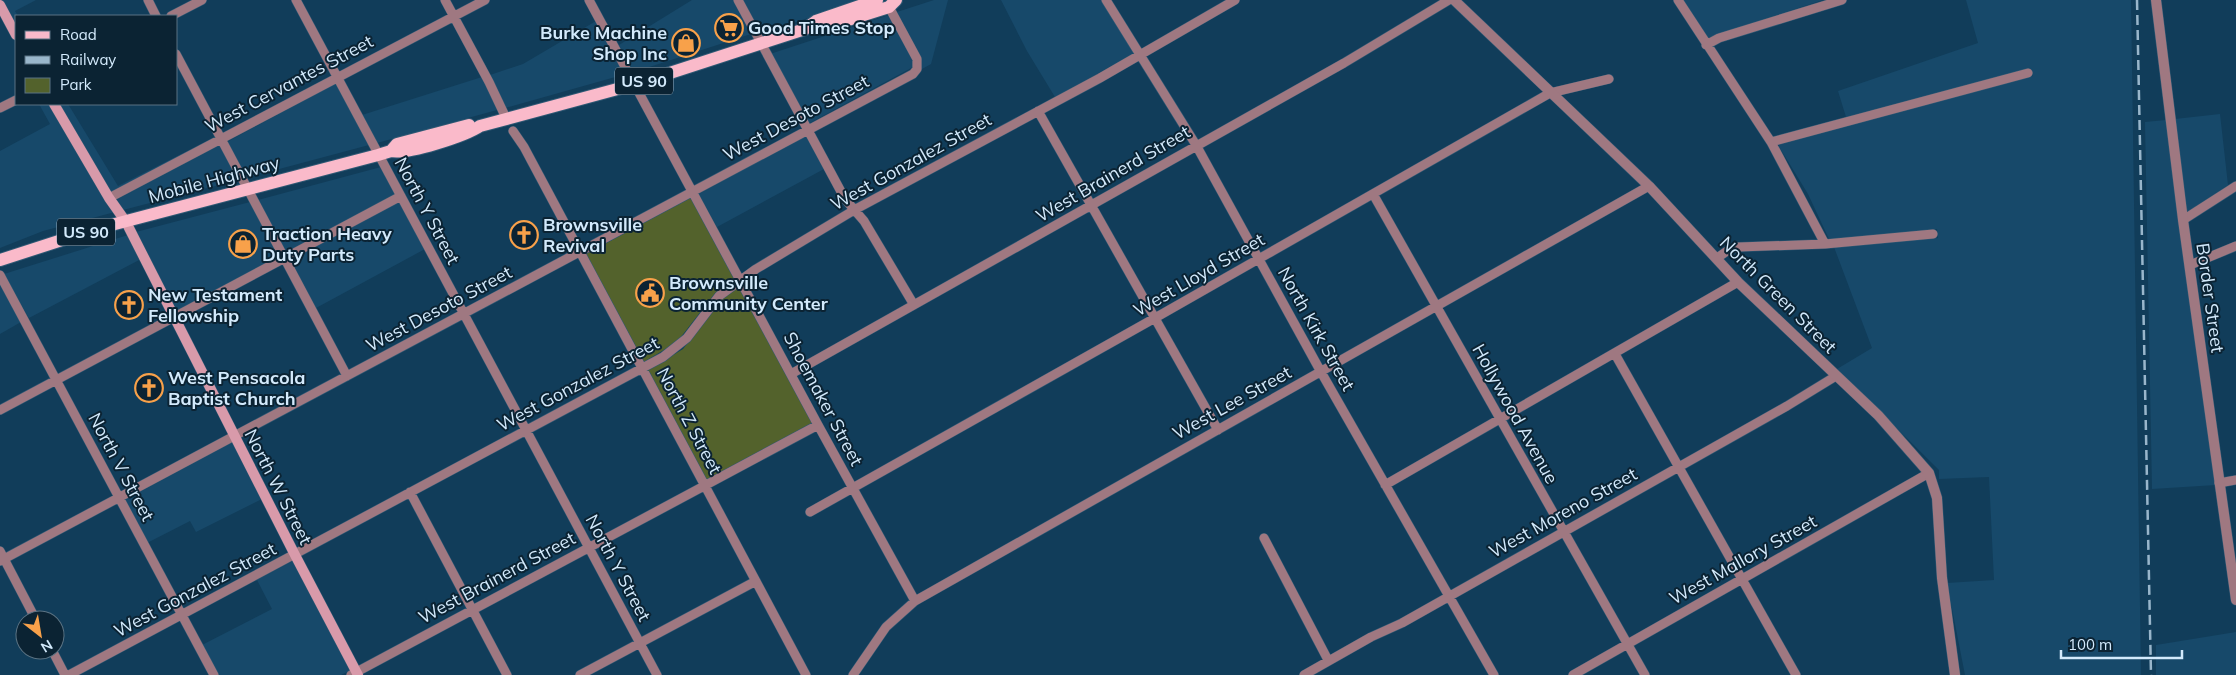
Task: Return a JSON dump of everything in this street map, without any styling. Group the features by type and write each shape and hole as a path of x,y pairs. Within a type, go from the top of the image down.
{"main road":[{"name":"Mobile Highway","path":"0,260 46,244 247,189 385,153 399,153 421,147 469,133 480,126 510,126 805,29 816,21 877,0"},
{"name":"Mobile Highway","path":"805,29 818,29 893,3"},
{"path":"0,5 15,33"},
{"name":"North W Street","path":"55,105 126,222 176,316 234,436 355,674"}],"street":[{"path":"148,0 156,15"},
{"path":"173,15 202,0"},
{"name":"North Y Street","path":"296,0 338,77 385,153 401,196 657,675"},
{"name":"North Z Street","path":"445,0 510,126 524,147 806,675"},
{"name":"West Cervantes Street","path":"110,198 485,0"},
{"name":"Shoemaker Street","path":"590,0 852,488 915,601"},
{"path":"738,0 845,199 856,209 914,305"},
{"name":"North Kirk Street","path":"1106,0 1196,145 1321,372 1494,675"},
{"name":"West Gonzalez Street","path":"67,675 295,555 642,368 680,345 719,296 756,268 856,209 1038,111 1235,0"},
{"name":"West Brainerd Street","path":"791,374 1344,63 1449,0"},
{"name":"North Green Street","path":"1454,0 1649,186 1738,282 1878,415 1930,473 1938,506 1942,578 1955,675"},
{"path":"1678,0 1772,142 1825,244"},
{"path":"1706,45 1719,38 1842,0"},
{"name":"Border Street","path":"2156,0 2183,220 2236,600"},
{"name":"West Desoto Street","path":"1,557 119,498 912,74 917,69 917,59 893,3"},
{"path":"178,58 348,376"},
{"path":"1772,142 2028,73"},
{"name":"West Lloyd Street","path":"810,512 1550,93 1608,79"},
{"path":"0,108 15,100"},
{"path":"1038,111 1218,430"},
{"name":"West Lee Street","path":"853,675 886,627 915,601 1649,186"},
{"path":"2183,220 2236,186"},
{"name":"Hollywood Avenue","path":"1373,194 1645,675"},
{"path":"0,410 401,196"},
{"path":"1717,258 1730,249 1739,247 1825,244 1933,234"},
{"path":"2190,265 2236,246"},
{"name":"North V Street","path":"0,275 214,675"},
{"path":"1385,485 1738,282"},
{"path":"1615,354 1796,675"},
{"name":"West Moreno Street","path":"1304,675 1371,637 1402,623 1788,406 1836,376"},
{"name":"West Brainerd Street","path":"355,674 818,425"},
{"name":"West Mallory Street","path":"1573,675 1930,473"},
{"path":"2220,483 2236,480"},
{"path":"410,492 507,675"},
{"path":"1264,538 1328,660"},
{"path":"1,557 30,610"},
{"path":"580,675 756,581"},
{"path":"58,660 67,675"}],"shaded area":[{"path":"2,0 36,0 15,11 17,15 15,15 15,25"},
{"path":"692,0 733,0 751,34 634,72 619,45"},
{"path":"743,0 862,0 787,25 759,32"},
{"path":"934,0 948,0 931,64 922,69 921,57 897,12"},
{"path":"1001,0 1101,0 1135,53 1055,97 1027,51"},
{"path":"1683,0 1823,0 1707,38"},
{"path":"1966,0 2131,0 2141,675 1965,675 1947,583 1994,580 1989,477 1939,479 1939,470 1837,369 1872,348 1834,247 1938,238 1937,229 1829,239 1808,194 1778,145 2033,76 2030,68 1846,117 1838,91 1978,43"},
{"path":"889,15 913,60 913,67 808,124 770,54"},
{"path":"596,21 626,74 505,108 490,75 523,64"},
{"path":"482,77 497,110 377,143 362,115"},
{"path":"336,83 369,145 246,178 227,142"},
{"path":"40,105 50,105 115,212 43,231 0,248 0,151 50,124"},
{"path":"60,105 69,105 118,186 215,137 111,192"},
{"path":"2220,114 2228,185 2187,212 2175,119"},
{"path":"2166,120 2216,485 2152,489 2145,122"},
{"path":"806,136 824,169 717,227 699,194"},
{"path":"220,145 238,180 123,210 116,200"},
{"path":"381,167 395,194 286,252 258,200"},
{"path":"250,202 279,256 177,311 136,232"},
{"path":"400,202 425,249 316,308 291,260"},
{"path":"128,235 141,259 29,318 4,274"},
{"path":"0,283 21,322 0,334"},
{"path":"233,442 262,499 196,532 190,521 147,543 125,500"},
{"path":"293,561 351,670 341,675 218,675 202,645 272,609 257,580"},
{"path":"2236,632 2236,675 2156,675 2156,645"}],"green space":[{"path":"692,197 735,278 716,292 677,342 644,362 586,254"},
{"path":"739,286 812,423 706,480 648,370 683,349 722,299"}],"railway":[{"path":"2137,0 2151,675"}],"place":[{"name":"Good Times Stop","path":"729,28"},
{"name":"Burke Machine Shop Inc","path":"686,43"},
{"name":"Brownsville Revival","path":"524,235"},
{"name":"Traction Heavy Duty Parts","path":"243,244"},
{"name":"Brownsville Community Center","path":"650,293"},
{"name":"New Testament Fellowship","path":"129,305"},
{"name":"West Pensacola Baptist Church","path":"149,388"}]}
